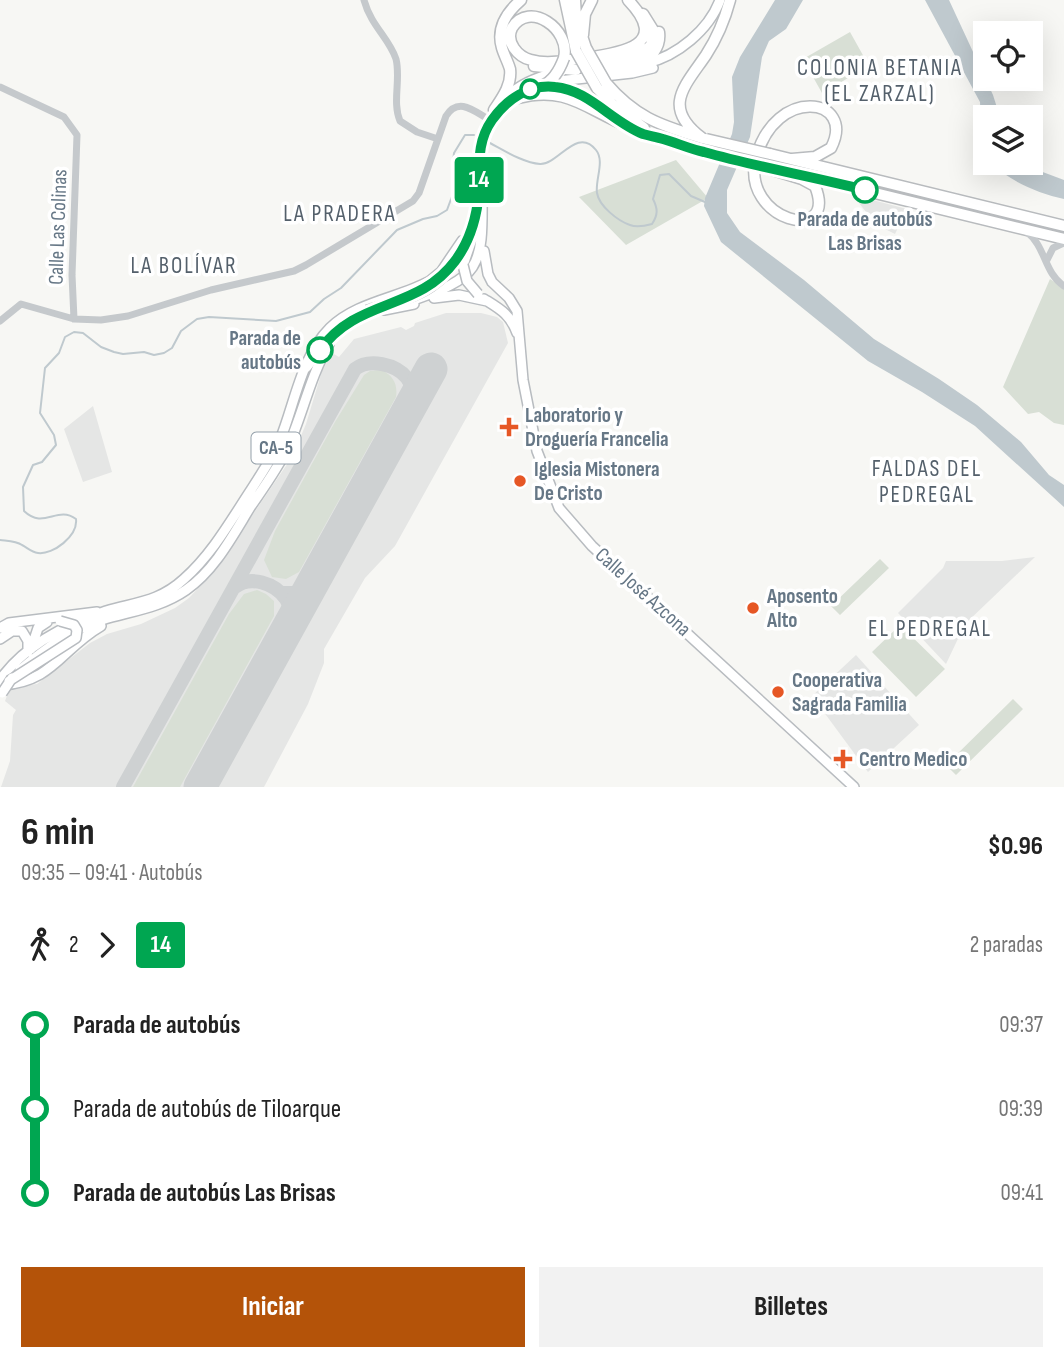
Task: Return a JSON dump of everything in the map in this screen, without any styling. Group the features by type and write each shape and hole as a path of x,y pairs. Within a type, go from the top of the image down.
{"highway":[{"path":"491,114 507,88 509,79 509,68 500,33 508,13 521,0"},
{"path":"565,0 580,44 602,85 628,117 661,138"},
{"path":"577,0 575,11 580,44"},
{"path":"580,44 580,18 586,0"},
{"path":"580,44 585,14 592,0"},
{"path":"588,69 634,57 651,46 653,30 649,20 628,0"},
{"path":"634,0 655,20 660,38 653,54 639,65"},
{"path":"704,138 687,124 679,97 685,83 717,35 722,1"},
{"path":"576,70 527,64 509,49 506,29 510,22 526,10 545,11 580,44"},
{"path":"310,370 332,334 348,321 428,288 455,261 471,233 475,218 479,194 479,153 488,127 504,107 523,91 542,86 553,79 560,69 564,58 565,48 560,33 545,17 531,14 522,18 511,30 510,37 516,51 532,61 554,61 595,56 626,51 641,41 645,28 639,12"},
{"path":"602,85 653,122 704,138 1064,226"},
{"path":"542,86 576,92 632,128"},
{"path":"518,98 537,93 557,94 647,135 702,152 1064,241"},
{"path":"762,166 815,186 818,207 810,218 802,221 785,218 772,208 753,182 752,172 759,145 767,131 784,114 806,106 817,106 826,111 833,119 836,129 831,148 815,157 792,159"}],"main road":[{"path":"639,65 667,56 691,40 722,1"},
{"path":"518,98 557,79 632,73 670,61 695,44 708,29 722,1"},
{"name":"CA-5","path":"16,668 68,635 100,621 144,610 176,596 189,588 219,555 287,449 314,350 329,329 345,315 432,279 450,260 473,216 475,152 491,114 509,94 547,75 639,65"},
{"name":"CA-5","path":"2,687 29,651 64,628 106,611 138,605 165,592 180,583 210,553 279,443 310,370 343,329 364,317 440,291 474,269 481,253 482,242 484,150 495,121 518,98"},
{"name":"Calle José Azcona","path":"475,182 478,218 463,265 467,281 478,294 509,316 517,331 525,393 537,451 559,508 592,546 854,787"},
{"name":"Calle José Azcona","path":"482,242 488,274 517,311 519,345"},
{"path":"432,279 452,274 460,282 460,291 450,296"},
{"path":"384,310 450,296 470,296 487,301"},
{"path":"2,687 32,680 87,634 144,610"},
{"path":"0,630 16,622 106,611"},
{"path":"0,630 17,625 60,621 74,625 77,630 76,638 2,687"},
{"path":"29,651 38,628 47,622"},
{"path":"0,639 12,631 22,631 28,640 29,651"}],"street":[{"path":"364,0 369,16 395,58 400,121 417,132 438,139"},
{"name":"Calle Las Colinas","path":"0,87 64,117 77,135 74,319"},
{"path":"0,321 20,304 74,319 101,320 128,316 211,290 294,271 413,201 419,193 448,112 456,106 466,106 491,114"},
{"path":"1024,230 1039,243 1053,276 1064,286"},
{"path":"1047,261 1053,248 1064,241"}],"shaded area":[{"path":"775,0 803,0 786,29 769,41 762,57 750,137 727,190 727,213 740,232 804,280 874,339 977,405 1021,442 1049,475 1064,485 1064,507 975,426 868,361 721,242 704,206 732,134 732,77 740,57"},
{"path":"925,0 949,0 973,52 973,89"},
{"path":"850,32 869,66 822,93 803,59"},
{"path":"974,91 991,91 996,105 980,105"},
{"path":"676,160 708,198 626,245 579,197"},
{"path":"1043,172 1064,180 1064,199 1044,194 1007,176 1043,175"},
{"path":"861,197 907,209 895,234 863,218 866,212 859,203"},
{"path":"1050,279 1064,288 1064,425 1054,423 1039,412 1028,414 1003,387"},
{"path":"446,313 481,313 497,317 503,322 508,343 395,546 365,578 324,649 324,663 308,704 264,787 1,787 10,761 13,715 16,710 5,701 10,688 37,684 90,643 107,634 141,624 175,608 189,598 215,570 292,457 306,424 322,371 332,353 339,357 354,339 401,327 406,330 415,323"},
{"path":"381,370 394,380 396,397 299,572 286,579 272,577 264,560 275,531 364,375 370,371"},
{"path":"93,406 112,472 83,482 64,429"},
{"path":"1035,557 965,624 946,664 898,613 943,568 946,561 1002,561"},
{"path":"880,559 889,568 840,615 831,606"},
{"path":"257,590 274,601 274,616 180,787 133,787 229,614 244,594"},
{"path":"900,625 945,669 916,697 872,652"},
{"path":"856,655 919,725 868,772 812,696"},
{"path":"1013,699 1023,709 956,775 946,765"}],"waterway":[{"path":"0,540 17,543 33,552 44,553 57,548 69,538 76,525 76,519 69,515 38,518 24,511 23,487 33,465 42,462 56,445 54,435 40,413 45,368 59,353 65,337 74,332 83,333 101,347 114,352 144,352 154,355 172,348 181,331 197,319 209,317 276,321 310,312 341,288 397,230 447,210 454,191 454,153 465,135 474,135"},
{"path":"490,143 521,159 540,164 547,163 575,144 589,144 599,154 598,198 615,217 633,226 652,224 654,221 657,212 653,199 660,175 669,174 691,196 705,202"}],"taxiway":[{"path":"123,787 355,369 375,363 396,369 410,384 411,406"},
{"path":"235,587 241,583 255,581 276,589 287,601 292,621"},
{"path":"281,593 299,593 312,584"}],"runway":[{"path":"200,787 431,369"}],"bus line":[{"name":"14","path":"320,350 332,334 348,321 428,288 435,284 455,261 471,233 475,218 479,194 479,153 488,127 504,107 523,91 532,88 554,86 576,92 638,132 702,152 865,190"}],"place":[{"name":"Parada de autobús Las Brisas","path":"865,190"},
{"name":"Parada de autobús","path":"320,350"},
{"name":"Laboratorio y Droguería Francelia","path":"509,427"},
{"name":"Iglesia Mistonera De Cristo","path":"520,481"},
{"name":"Aposento Alto","path":"753,608"},
{"name":"Cooperativa Sagrada Familia","path":"778,692"},
{"name":"Centro Medico","path":"843,759"}],"district":[{"name":"COLONIA BETANIA (EL ZARZAL)","path":"880,81"},
{"name":"LA PRADERA","path":"340,214"},
{"name":"LA BOLÍVAR","path":"184,266"},
{"name":"FALDAS DEL PEDREGAL","path":"927,482"},
{"name":"EL PEDREGAL","path":"930,629"}]}
